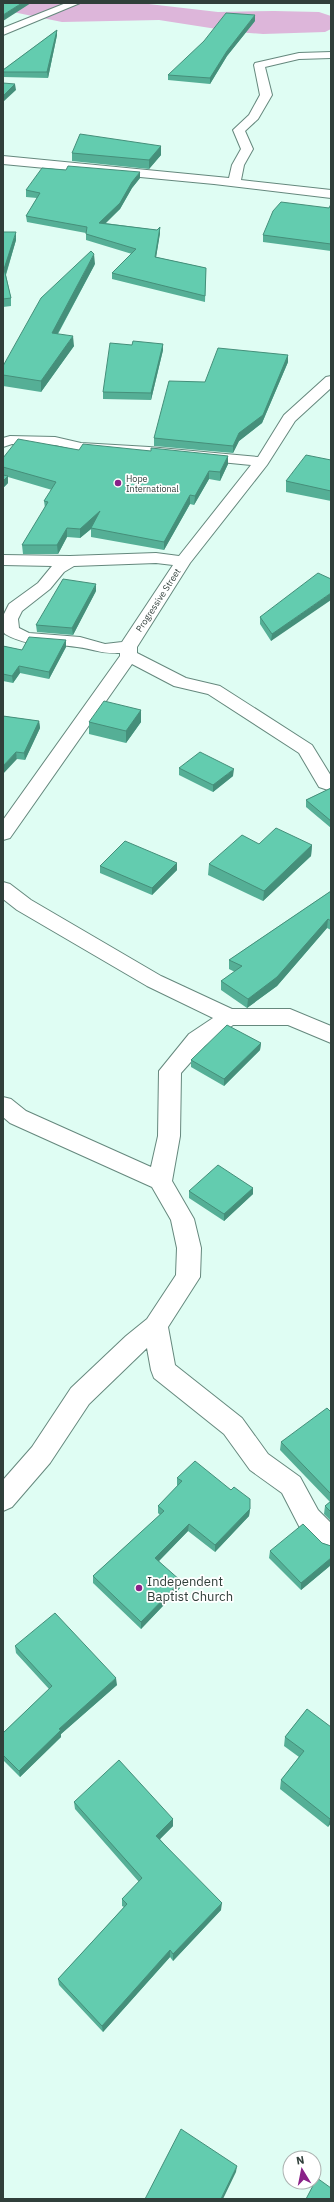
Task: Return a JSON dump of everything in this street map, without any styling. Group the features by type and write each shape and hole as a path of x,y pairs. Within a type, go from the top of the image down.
{"street":[{"path":"3,32 75,3"},
{"path":"234,183 238,165 247,149 239,130 254,117 266,95 259,64 299,56 331,55"},
{"path":"3,160 331,194"},
{"name":"Progressive Street","path":"3,834 128,652 183,561 262,462 289,418 331,380"},
{"path":"3,442 10,440 55,442 81,447 149,451 262,462"},
{"path":"3,560 70,561 156,558 183,561"},
{"path":"70,561 58,569 44,586 15,608 10,619 11,630 25,638 80,642 104,649 128,652 180,682 214,690 306,749 326,783 331,784"},
{"path":"3,889 24,905 154,981 229,1017 290,1017 331,1035"},
{"path":"160,1181 169,1136 168,1105 170,1071 197,1040 229,1017"},
{"path":"3,1105 18,1117 160,1181 182,1219 189,1248 188,1277 156,1326 135,1342 80,1396 41,1455 3,1499"},
{"path":"156,1326 163,1370 233,1426 259,1462 291,1485 309,1519 331,1541"}],"shaded area":[{"path":"3,3 140,3 218,12 319,12 331,16 331,29 325,32 263,34 236,32 159,20 62,22 3,10"}],"building":[{"path":"3,3 22,3 3,15"},
{"path":"226,13 255,15 227,51 210,78 168,75 204,41"},
{"path":"57,30 47,72 3,72 3,70"},
{"path":"3,83 15,84 3,96"},
{"path":"80,134 161,146 149,160 72,153"},
{"path":"68,166 140,172 132,182 120,203 99,223 157,230 160,227 155,257 206,268 205,296 112,273 136,249 86,234 87,227 26,216 40,193 26,190 42,168 66,170"},
{"path":"281,202 329,208 331,204 331,244 263,235 273,211"},
{"path":"3,232 16,232 4,269 11,298 3,299"},
{"path":"91,251 94,254 52,333 73,336 41,381 3,375 3,366 41,298"},
{"path":"133,341 163,344 151,393 103,392 110,343 132,345"},
{"path":"218,348 288,355 263,415 239,433 233,446 154,438 169,381 205,382"},
{"path":"18,439 79,450 83,444 151,451 151,448 228,456 220,472 209,471 195,496 190,495 164,542 91,528 100,511 80,529 67,528 57,545 22,545 48,502 44,501 56,482 3,467 3,458"},
{"path":"306,455 331,460 331,491 286,481"},
{"path":"3,475 8,476 3,481"},
{"path":"318,573 331,579 331,593 272,634 260,617"},
{"path":"63,579 96,584 72,628 36,625"},
{"path":"29,637 66,640 49,672 19,666 12,676 3,674 3,646 22,650"},
{"path":"104,701 141,710 126,731 89,722"},
{"path":"3,716 39,721 24,753 16,752 3,766"},
{"path":"200,752 234,769 213,785 179,768"},
{"path":"331,788 331,821 306,800"},
{"path":"276,828 312,845 264,891 209,864 242,835 259,844"},
{"path":"125,841 177,863 152,888 100,866"},
{"path":"331,891 331,921 328,919 277,977 248,999 221,981 242,966 229,960"},
{"path":"227,1025 261,1043 224,1079 191,1060"},
{"path":"218,1165 253,1188 224,1214 189,1191"},
{"path":"327,1408 331,1412 331,1494 281,1442"},
{"path":"195,1461 231,1490 234,1487 250,1499 250,1509 215,1545 189,1524 155,1558 181,1581 141,1622 93,1576 164,1511 158,1506 182,1481 177,1478"},
{"path":"331,1501 331,1512 325,1506"},
{"path":"303,1524 322,1543 331,1546 331,1558 301,1583 270,1551"},
{"path":"55,1613 116,1678 59,1729 61,1730 19,1771 3,1755 3,1733 52,1686 15,1646"},
{"path":"307,1709 331,1727 330,1819 281,1780 304,1751 285,1737"},
{"path":"119,1760 173,1819 156,1836 222,1903 173,1954 170,1950 102,2026 58,1979 127,1904 122,1899 142,1878 74,1802"},
{"path":"181,2129 237,2166 221,2199 145,2199"},
{"path":"322,2182 331,2188 331,2199 306,2199 311,2190 322,2190"}],"place":[{"name":"Hope International","path":"118,483"},
{"name":"Independent Baptist Church","path":"139,1588"}]}
